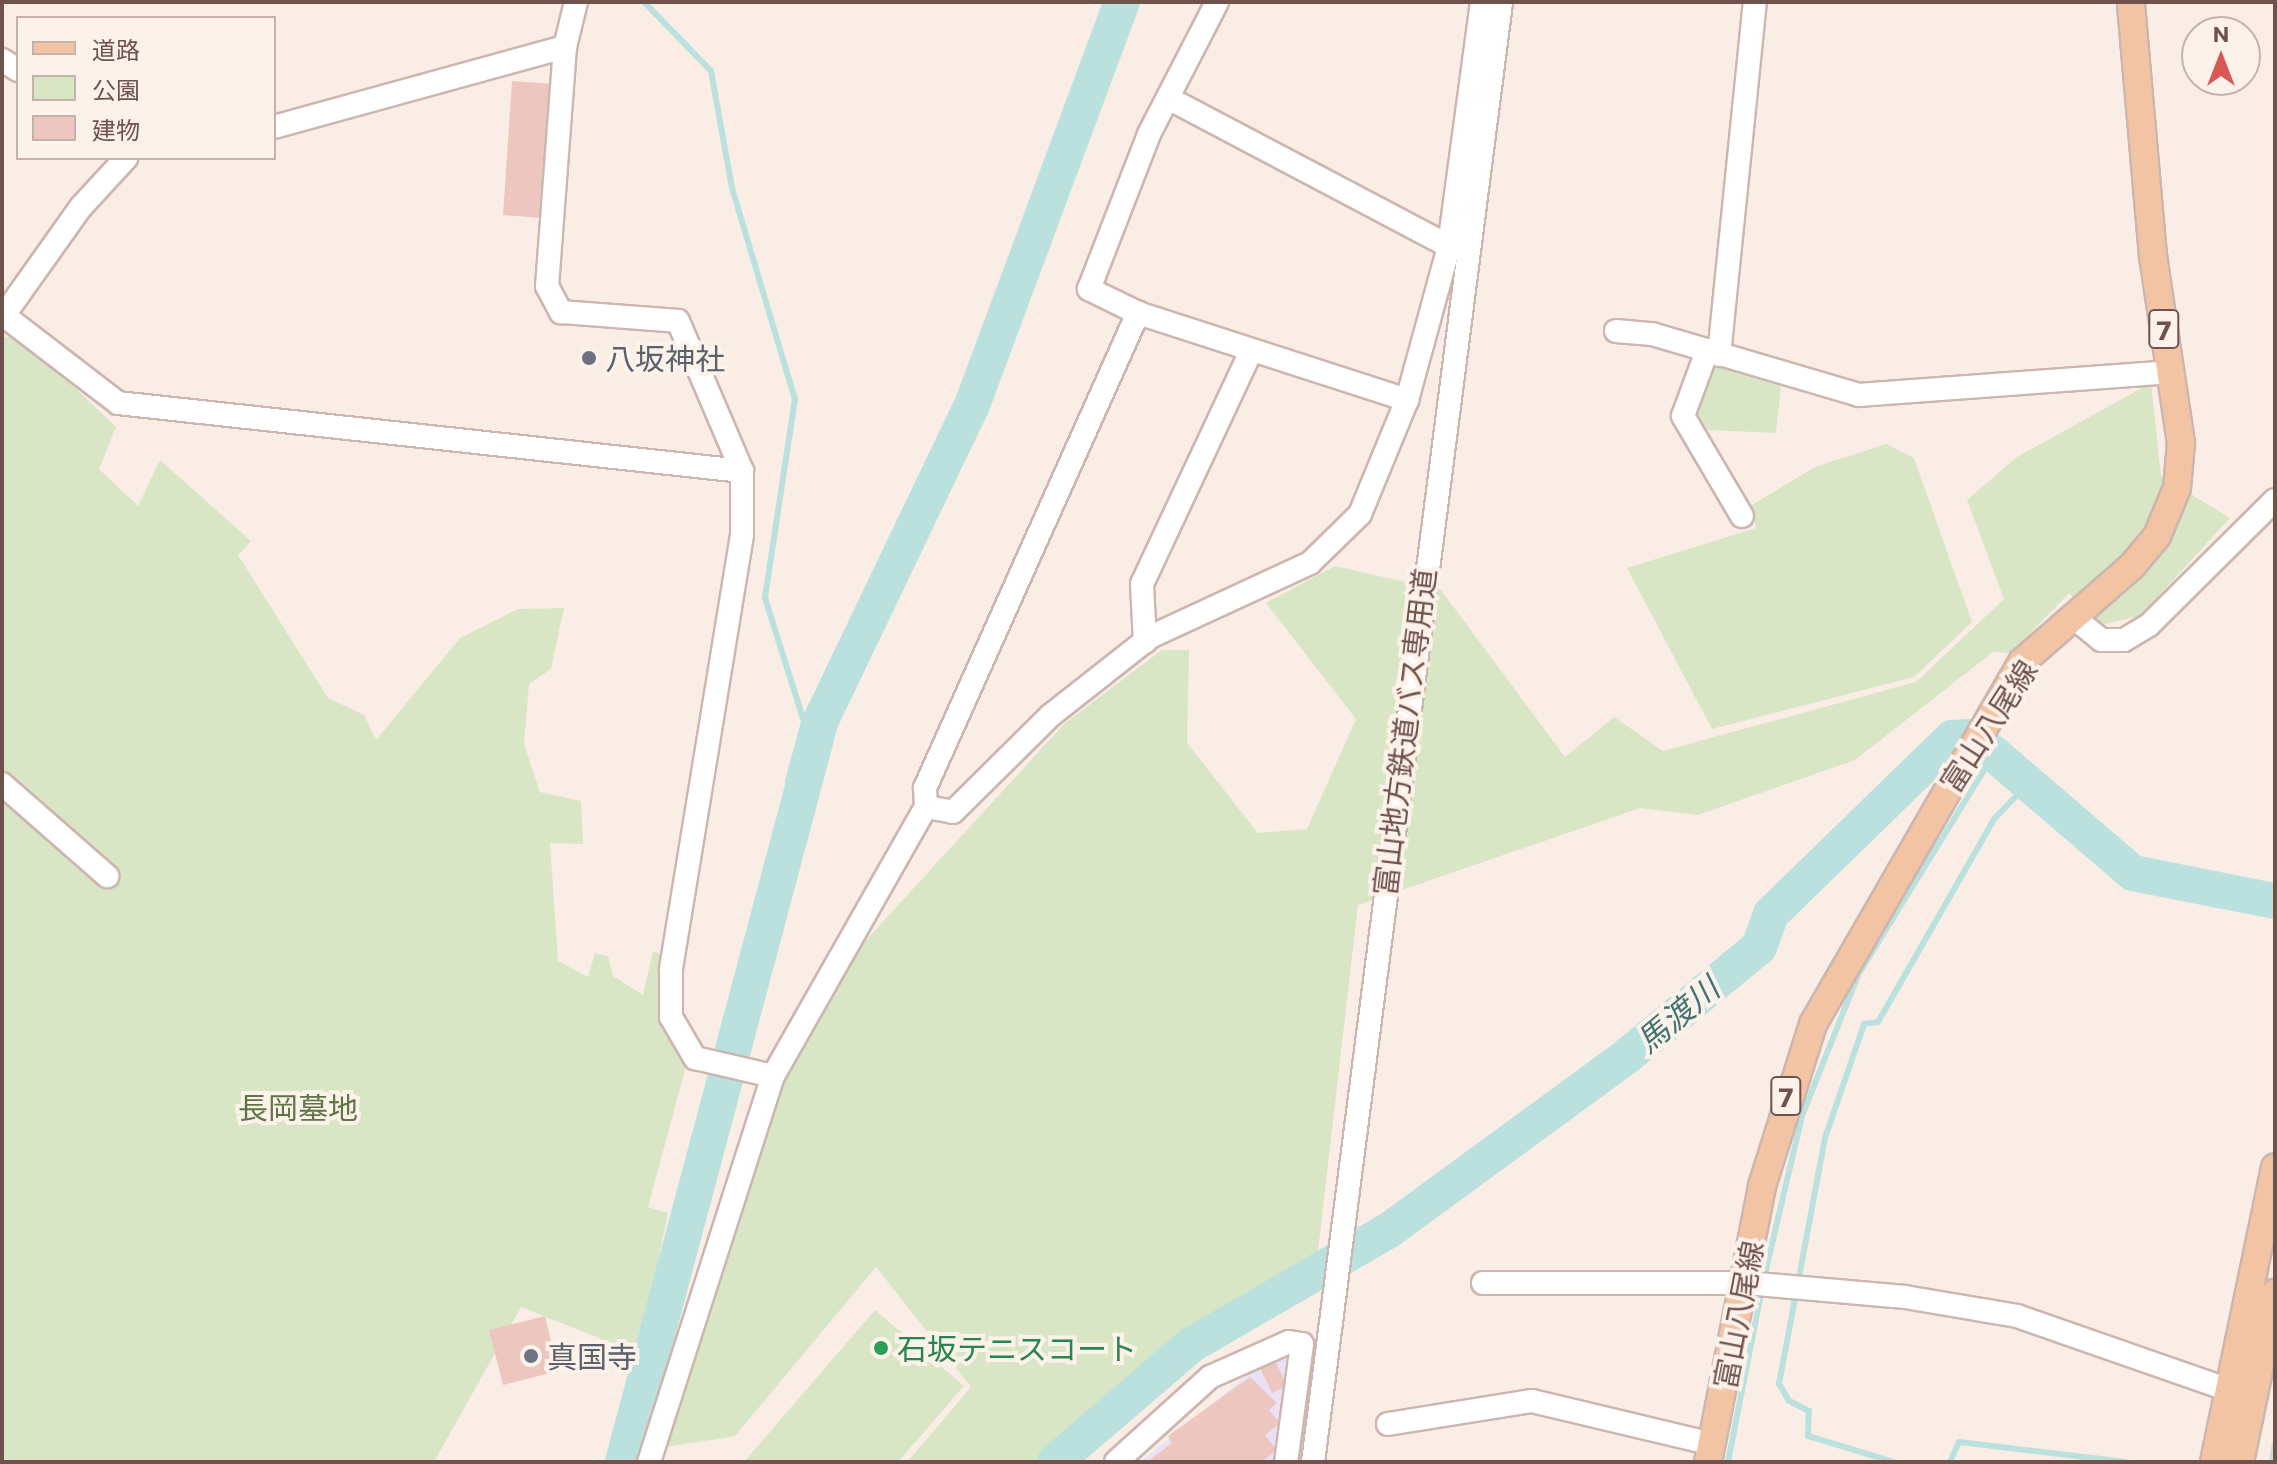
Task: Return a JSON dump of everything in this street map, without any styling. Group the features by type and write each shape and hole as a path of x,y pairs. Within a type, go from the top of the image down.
{"main road":[{"name":"富山八尾線","path":"1710,1453 1778,1118 1813,1024 2022,662 2157,536 2177,488 2181,443 2131,2"},
{"path":"2240,1462 2241,1394 2275,1167"},
{"path":"2214,1462 2275,1293"}],"street":[{"path":"576,2 565,47 547,286 561,312 678,321 742,471 742,535 671,970 671,1017 695,1058 773,1076"},
{"path":"1217,2 1168,98 1089,289 1138,313 1250,353 1407,400"},
{"path":"926,807 953,812 1051,715 1145,642 1259,591 1333,547 1360,514 1407,400 1449,246 1482,2"},
{"name":"富山地方鉄道バス専用道","path":"1313,1462 1501,2"},
{"path":"1742,516 1683,416 1713,353 1755,2"},
{"path":"276,126 565,47"},
{"path":"1168,98 1449,246"},
{"path":"124,160 81,207 3,316 118,403 742,471"},
{"path":"649,1462 773,1076 926,807 925,788 1138,313"},
{"path":"1616,331 1713,353 1859,395 2171,372"},
{"path":"1145,642 1142,584 1250,353"},
{"path":"2073,617 2101,640 2124,640 2149,625 2275,500"},
{"path":"2,784 107,876"},
{"path":"1483,1283 1746,1283 2017,1316 2241,1394"},
{"path":"1116,1462 1210,1377 1289,1342 1302,1344 1286,1462"},
{"path":"1388,1424 1532,1401 1710,1453"}],"shaded area":[{"path":"1292,1359 1281,1462 1140,1462 1266,1360"}],"green space":[{"name":"長岡墓地","path":"21,336 116,427 99,469 138,506 160,460 251,541 238,555 328,698 364,715 376,740 460,638 518,609 564,608 551,669 529,684 524,744 540,792 581,801 583,844 550,843 558,961 588,977 595,953 608,956 613,976 643,995 653,951 667,957 685,1070 648,1207 668,1213 639,1354 521,1307 434,1462 2,1462 2,337"},
{"path":"1708,364 1781,386 1776,433 1708,430 1693,412"},
{"path":"2151,383 2161,476 2230,518 2140,616 2100,625 2069,593 2011,653 1993,652 1855,760 1698,815 1640,808 1358,905 1318,1251 1179,1340 1067,1442 1035,1462 907,1462 971,1387 876,1267 735,1436 666,1447 779,1083 856,951 1065,723 1162,650 1189,650 1187,743 1258,833 1307,829 1356,719 1266,603 1335,566 1441,590 1565,757 1614,717 1663,751 1916,682 2004,599 1967,500 2017,457"},
{"path":"1886,444 1914,458 1972,622 1914,677 1712,729 1627,568 1756,528 1752,505 1815,467"},
{"name":"石坂テニスコート","path":"875,1310 964,1386 898,1462 744,1462"}],"building":[{"path":"512,81 553,84 543,218 503,215"},
{"path":"545,1316 558,1371 503,1385 489,1330"},
{"path":"1275,1361 1287,1386 1272,1393 1260,1368"},
{"path":"1250,1377 1277,1403 1269,1410 1280,1423 1265,1435 1277,1450 1261,1462 1147,1462 1172,1443 1168,1436"}],"waterway":[{"path":"644,2 711,71 732,188 795,399 765,598 804,722 788,781 805,787"},
{"path":"623,1462 821,720 972,405 1122,2"},
{"name":"馬渡川","path":"1055,1462 1191,1345 1388,1231 1627,1056 1759,947 1771,914 1952,738 1968,737 1994,754 2133,873 2275,901"},
{"path":"1764,1278 1802,1116 1858,975 1994,754"},
{"path":"1894,1462 1808,1436 1809,1411 1789,1401 1779,1384 1825,1138 1864,1024 1878,1022 1995,818 2028,784"},
{"path":"1728,1462 1762,1289"},
{"path":"1950,1462 1959,1442 2126,1462"},
{"path":"2272,1462 2275,1444"}],"place":[{"name":"八坂神社","path":"589,358"},
{"name":"石坂テニスコート","path":"881,1348"},
{"name":"真国寺","path":"531,1356"}]}
